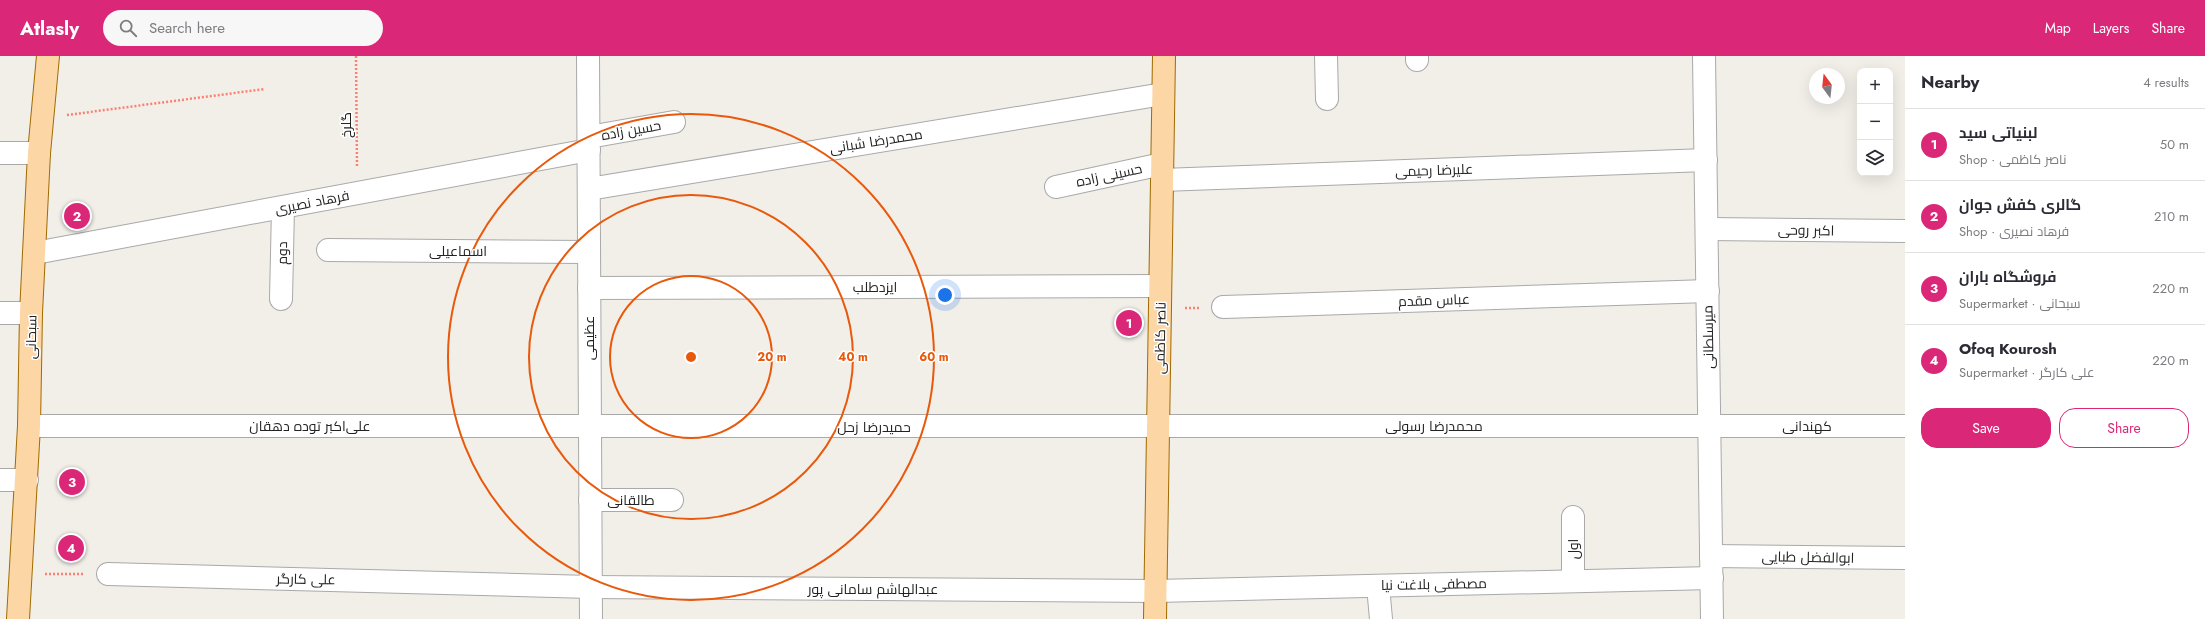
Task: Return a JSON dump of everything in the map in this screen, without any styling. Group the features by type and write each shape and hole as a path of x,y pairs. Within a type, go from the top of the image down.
{"main road":[{"name":"سبحانی","path":"18,619 30,426 31,313 34,253 48,56"},
{"name":"ناصر کاظمی","path":"1155,619 1164,56"}],"street":[{"name":"عظیمی","path":"588,56 590,619"},
{"path":"1326,56 1327,99"},
{"name":"میرسلطانی","path":"1704,56 1712,619"},
{"name":"محمدرضا شبانی","path":"589,189 1163,94"},
{"name":"حسین زاده","path":"589,144 674,122"},
{"name":"فرهاد نصیری","path":"34,253 357,194 589,144"},
{"path":"0,153 40,153"},
{"name":"علیرضا رحیمی","path":"1162,172 1706,160"},
{"name":"حسینی زاده","path":"1056,187 1162,172"},
{"name":"دوم","path":"281,299 283,208"},
{"name":"اکبر روحی","path":"1707,229 1905,231"},
{"name":"اسماعیلی","path":"328,250 589,252"},
{"name":"ایزدطلب","path":"589,288 1160,286"},
{"name":"عباس مقدم","path":"1223,307 1708,291"},
{"path":"0,313 31,313"},
{"name":"علی‌اکبر توده دهقان","path":"30,426 590,427"},
{"name":"کهندانی","path":"1709,426 1905,426"},
{"name":"محمدرضا رسولی","path":"1158,427 1709,426"},
{"name":"حمیدرضا زحل","path":"590,427 1158,427"},
{"path":"0,480 27,480"},
{"name":"طالقانی","path":"590,500 672,500"},
{"name":"اول","path":"1573,517 1573,581"},
{"name":"ابوالفضل طبایی","path":"1712,556 1905,558"},
{"name":"علی کارگر","path":"108,574 590,587"},
{"name":"مصطفی بلاغت نیا","path":"1156,591 1712,578"},
{"path":"1378,586 1381,619"},
{"name":"عبدالهاشم سامانی پور","path":"590,587 1156,591"}],"path":[{"name":"گلرخ","path":"356,56 357,194"},
{"path":"43,119 265,90"},
{"path":"1160,309 1223,307"},
{"path":"21,574 108,574"}],"place":[{"name":"گالری کفش جوان","path":"77,216"},
{"name":"لبنیاتی سید","path":"1129,323"},
{"name":"فروشگاه باران","path":"72,482"},
{"name":"Ofoq Kourosh","path":"71,548"}]}
